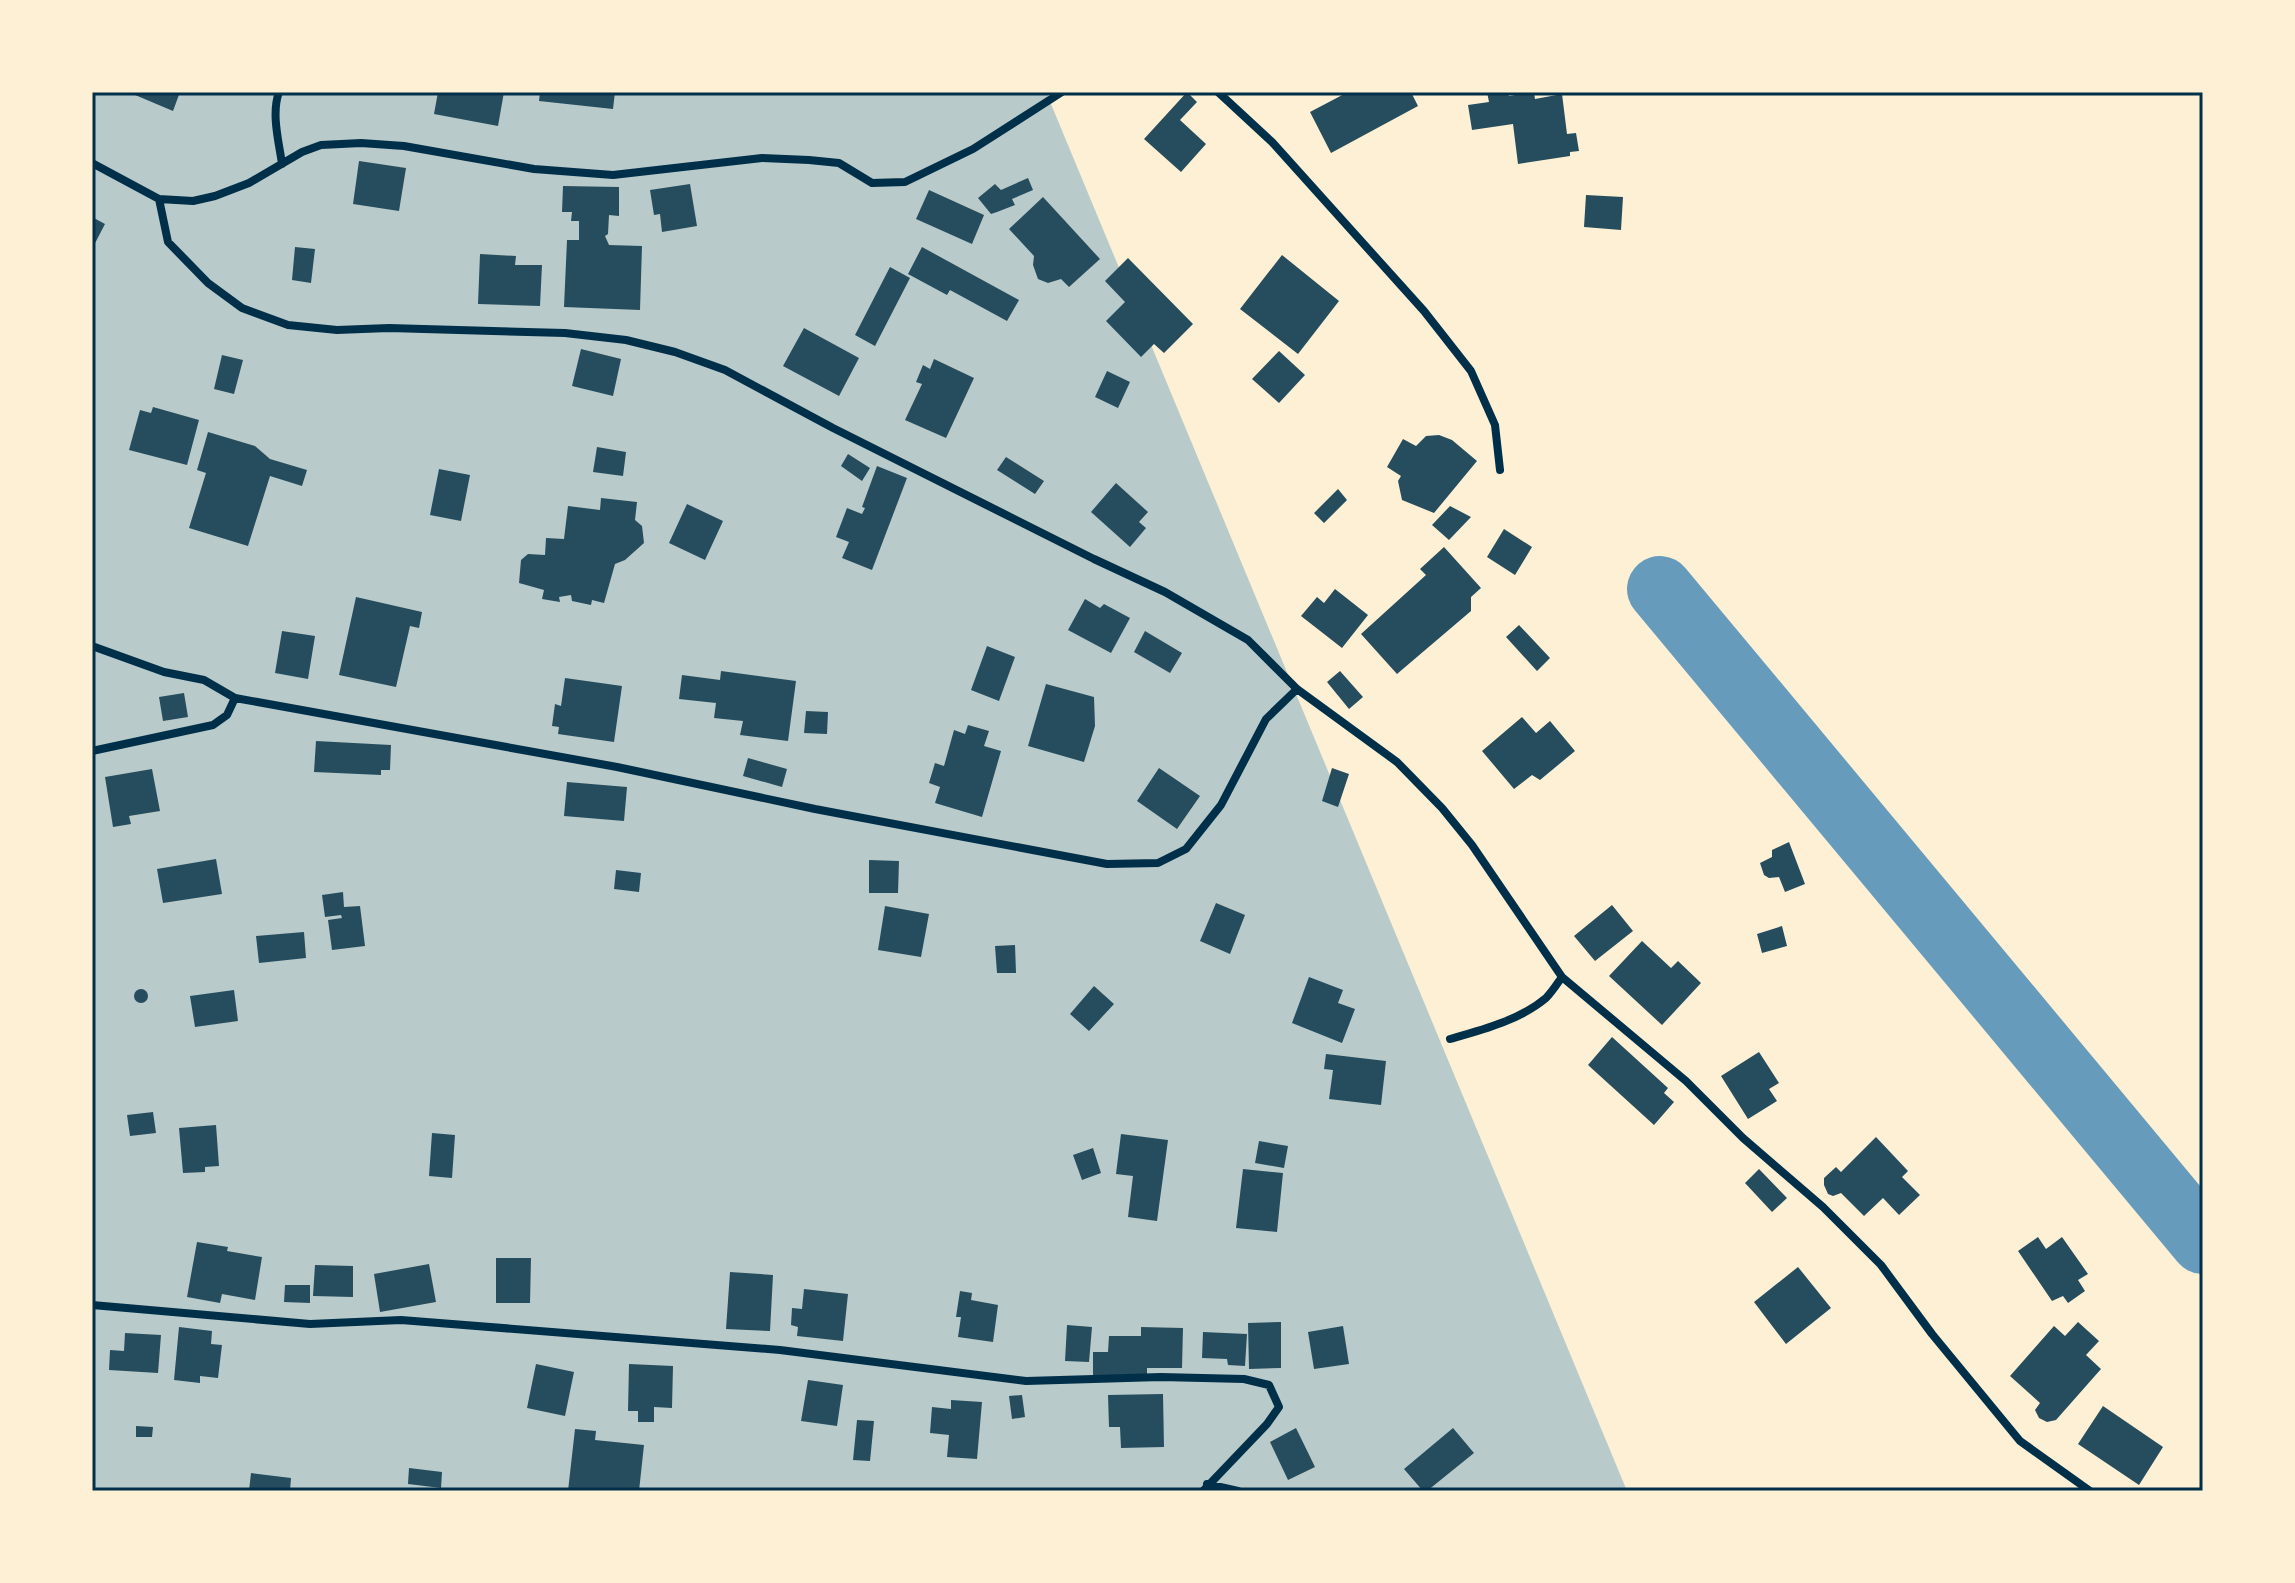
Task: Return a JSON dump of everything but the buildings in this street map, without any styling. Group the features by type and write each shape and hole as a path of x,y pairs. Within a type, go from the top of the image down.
{"street":[{"path":"269,92 278,96 282,164"},
{"path":"92,163 159,199 193,201 249,183 321,145 361,143 404,146 534,169 613,175 762,158 809,160 839,163 872,183 905,182 973,149 1062,92"},
{"path":"1218,92 1272,142 1424,311 1471,371 1495,425 1500,470"},
{"path":"159,199 168,242 208,283 242,308 288,325 337,330 389,328 565,333 626,340 675,352 725,370 833,428 1165,592 1248,640 1297,689 1397,762 1442,808 1472,845 1562,977 1686,1081 1743,1138 1823,1207 1881,1265 1932,1334 2020,1441 2090,1491"},
{"path":"92,646 164,672 204,680 235,698 617,767 1107,864 1158,863 1186,849 1221,805 1266,719 1297,689"},
{"path":"92,751 213,725 227,715 235,698"},
{"path":"1450,1039 1527,1010 1548,997 1562,977"},
{"path":"92,1305 310,1324 401,1320 780,1350 1026,1381 1161,1377 1244,1379 1269,1385 1279,1407 1233,1461 1205,1487"},
{"path":"1205,1487 1238,1491"}],"shaded area":[{"path":"92,92 1046,92 1627,1491 92,1491"}],"waterway":[{"path":"1660,589 2203,1241"}]}
